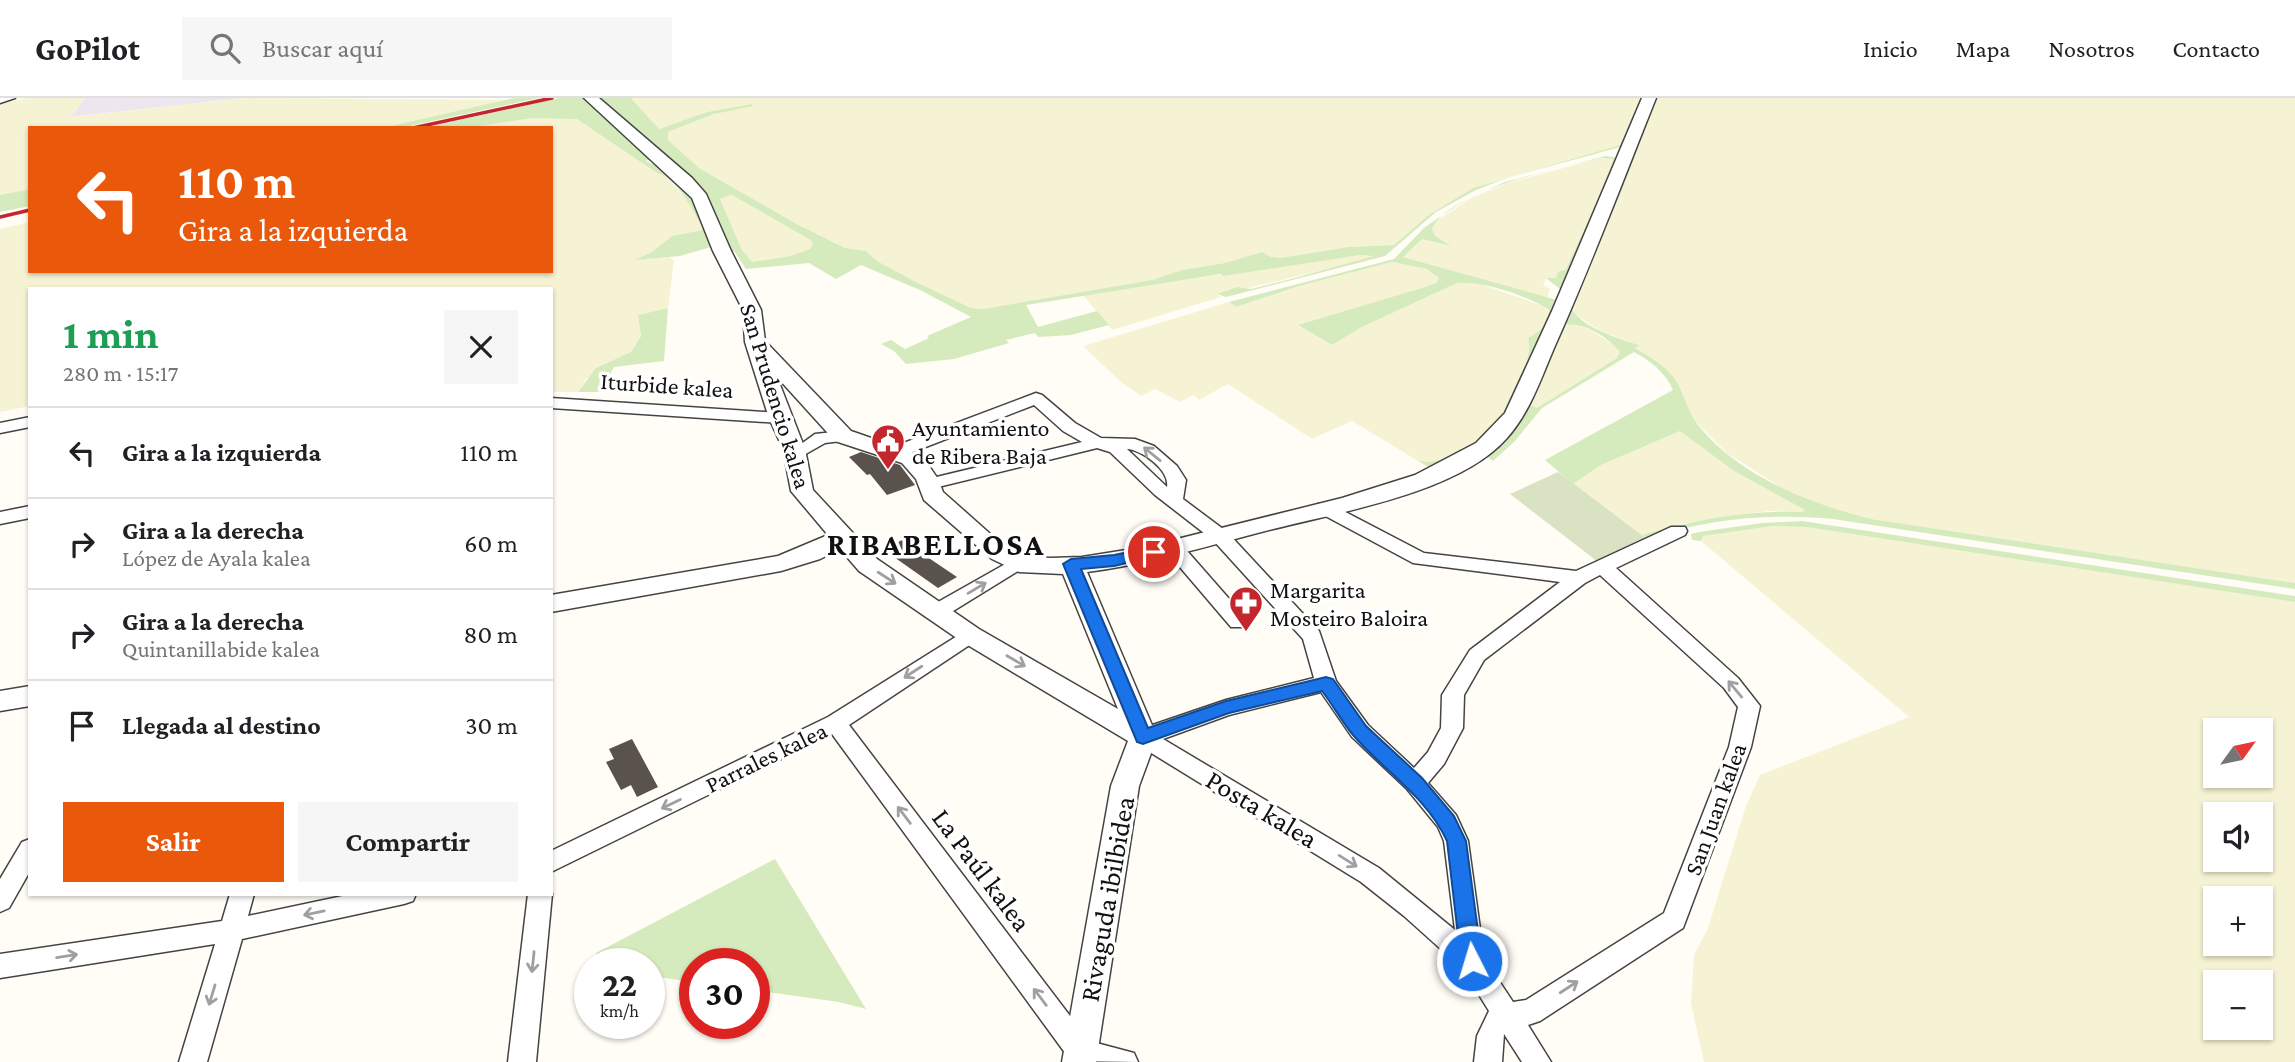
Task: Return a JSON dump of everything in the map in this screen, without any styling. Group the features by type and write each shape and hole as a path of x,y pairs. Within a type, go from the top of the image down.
{"street":[{"path":"0,100 9,98"},
{"path":"938,611 1016,564 1114,561 1174,548 1409,484 1472,457 1492,442 1515,413 1561,311 1649,98"},
{"name":"San Prudencio kalea","path":"593,99 694,189 705,209 722,251 752,310 755,342 795,455 802,491 868,565 938,611"},
{"path":"755,342 843,436 858,443 899,451 908,457 930,484 932,495 1016,564"},
{"path":"899,451 1036,398 1069,427 1097,443 1116,449 1174,501 1220,536 1312,636 1326,683 1360,731 1415,783 1448,822 1456,841 1472,961"},
{"name":"Iturbide kalea","path":"553,403 655,407 780,418"},
{"path":"0,428 28,422"},
{"path":"795,455 821,438 843,436"},
{"path":"930,484 1097,443"},
{"path":"1324,508 1420,559 1578,578"},
{"path":"0,518 28,512"},
{"path":"1415,783 1436,758 1452,728 1453,695 1477,655 1578,578 1678,531"},
{"path":"553,604 781,563 812,553 842,538"},
{"path":"1174,548 1238,622"},
{"path":"1071,564 1143,737 1226,708 1326,683"},
{"name":"San Juan kalea","path":"1508,1015 1531,1012 1674,919 1740,747 1749,706 1731,683 1602,566"},
{"name":"Posta kalea","path":"938,611 970,635 1370,876 1472,961 1536,1062"},
{"name":"Parrales kalea","path":"553,861 836,723 970,635"},
{"path":"0,701 28,696"},
{"name":"La Paúl kalea","path":"836,723 1080,1057"},
{"name":"Rivaguda ibilbidea","path":"1080,1057 1125,786 1143,737"},
{"path":"0,901 28,852"},
{"path":"193,1062 241,896"},
{"path":"0,966 232,930 394,896"},
{"path":"522,1062 540,896"},
{"path":"1436,929 1468,918"},
{"path":"1488,1062 1490,1037 1497,1020 1508,1015"},
{"path":"1080,1057 1124,1062"}],"shaded area":[{"path":"27,98 85,98 71,117 244,98 515,100 392,126 28,126 28,189 0,195 0,104"},
{"path":"85,98 244,98 70,117"},
{"path":"631,98 1641,98 1620,145 1473,188 1430,214 1394,245 1348,247 1280,258 1271,258 1262,252 1225,263 1182,270 1152,280 983,309 971,308 877,261 866,251 845,248 795,223 699,168 668,140 668,132 714,114 752,104 707,112 659,129"},
{"path":"1657,98 2295,98 2295,583 1871,519 1815,503 1782,488 1727,453 1696,422 1661,365 1634,347 1638,345 1603,332 1574,314 1571,308"},
{"path":"563,117 587,124 657,173 664,174 689,202 702,226 702,230 672,236 652,252 636,259 669,257 674,261 668,308 638,315 641,336 631,352 586,379 578,392 553,392 553,287 28,287 28,406 0,412 0,229 28,222 28,273 553,273 553,126 479,126 533,118"},
{"path":"1601,158 1613,159 1614,164 1566,269 1558,272 1556,278 1546,279 1543,285 1550,289 1547,298 1403,257 1422,239 1448,245 1435,236 1432,229 1435,222 1471,198 1508,183"},
{"path":"732,195 809,239 813,243 810,249 790,256 752,262 742,250 720,199"},
{"path":"1372,255 1374,258 1218,295 1221,297 1112,330 1082,294"},
{"path":"1392,262 1427,269 1439,277 1436,283 1422,288 1299,326 1332,345 1362,327 1457,283 1468,282 1543,306 1551,314 1541,330 1528,338 1531,351 1504,413 1477,441 1442,461 1418,461 1352,421 1312,439 1228,384 1199,400 1194,395 1180,402 1155,389 1141,396 1121,382 1083,346 1229,302 1236,307 1299,286"},
{"path":"1573,323 1591,330 1620,352 1617,358 1537,408 1526,402 1560,325"},
{"path":"1680,431 1734,471 1805,510 1768,511 1682,524 1642,535 1573,484 1601,465"},
{"path":"1773,526 1807,527 2295,602 2295,1062 1704,1062 1691,1003 1694,955 1708,928 1746,806 1760,775 1909,717 1701,541 1702,536"}],"green space":[{"path":"514,98 539,98 409,126 391,126"},
{"path":"559,98 595,98 586,101 652,158 646,161 666,170 691,194 714,246 680,256 634,260 652,252 672,236 702,230 702,226 671,181 577,119 533,118 479,126 433,126"},
{"path":"601,98 631,98 659,129 707,112 752,104 753,106 714,114 668,132 668,140 699,168 795,223 845,248 866,251 877,261 971,308 983,309 1152,280 1182,270 1225,263 1262,252 1280,258 1348,247 1394,245 1430,214 1473,188 1506,178 1476,190 1436,212 1385,256 1226,297 1217,294 1237,287 1251,289 1374,256 1361,255 1223,276 1221,274 1026,305 1038,327 1097,311 1109,325 1071,335 1038,337 1035,333 1006,340 1009,343 954,359 906,364 894,351 881,344 891,340 905,349 971,317 920,290 861,265 836,279 809,263 746,269 734,251 730,252 702,189","holes":["732,195 813,243 810,249 790,256 752,262 742,250 720,199"]},
{"path":"1641,98 1644,98 1624,146 1510,177 1620,145"},
{"path":"1653,98 1657,98 1621,192 1571,308 1592,326 1611,336 1639,345 1635,348 1666,369 1679,386 1698,425 1734,459 1777,486 1824,505 1871,519 2295,583 2295,589 1809,517 1762,517 1716,522 1647,539 1642,535 1701,521 1741,514 1805,510 1734,471 1680,431 1601,465 1573,484 1545,460 1673,390 1657,368 1634,352 1542,408 1515,441 1493,461 1484,454 1526,402 1537,408 1617,358 1620,352 1608,340 1585,327 1560,325"},
{"path":"1606,156 1618,158 1567,287 1560,289 1546,278 1556,278 1558,272 1566,269 1614,165 1613,159 1601,158 1535,175 1463,201 1505,182"},
{"path":"28,189 28,206 0,212 0,195"},
{"path":"1443,215 1432,229 1435,236 1451,246 1422,239 1403,257 1557,300 1506,417 1475,448 1432,469 1418,461 1443,460 1466,450 1496,424 1511,399 1527,362 1528,338 1546,323 1549,310 1530,299 1504,290 1479,284 1457,283 1362,327 1332,345 1298,325 1422,288 1436,283 1439,278 1427,269 1392,262 1299,286 1236,307 1229,302 1394,259 1425,227"},
{"path":"668,308 664,361 614,367 601,392 578,392 596,368 631,352 641,336 638,315"},
{"path":"1558,472 1647,539 1598,562 1510,494"},
{"path":"1802,521 2295,596 2295,602 1807,527 1773,526 1703,536 1701,541 1692,540 1691,534 1762,523"},
{"path":"775,859 866,1009 839,1002 770,992 770,948 679,948 679,980 665,978 665,948 606,948"}],"building":[{"name":"Ayuntamiento de Ribera Baja","path":"861,452 900,465 915,485 887,495 870,474 867,475 849,457"},
{"path":"902,540 957,577 938,588 884,550"},
{"path":"632,739 658,787 637,797 631,785 621,790 606,762 614,759 609,749"}],"railway":[{"path":"422,126 552,98"},
{"path":"0,217 28,210"}],"place":[{"name":"Ayuntamiento de Ribera Baja","path":"888,471"},
{"name":"Margarita Mosteiro Baloira","path":"1246,633"}],"district":[{"name":"RIBABELLOSA","path":"936,544"}],"route":[{"path":"1154,552 1114,561 1071,564 1143,737 1226,708 1326,683 1360,731 1415,783 1448,822 1456,841 1472,961"}]}
